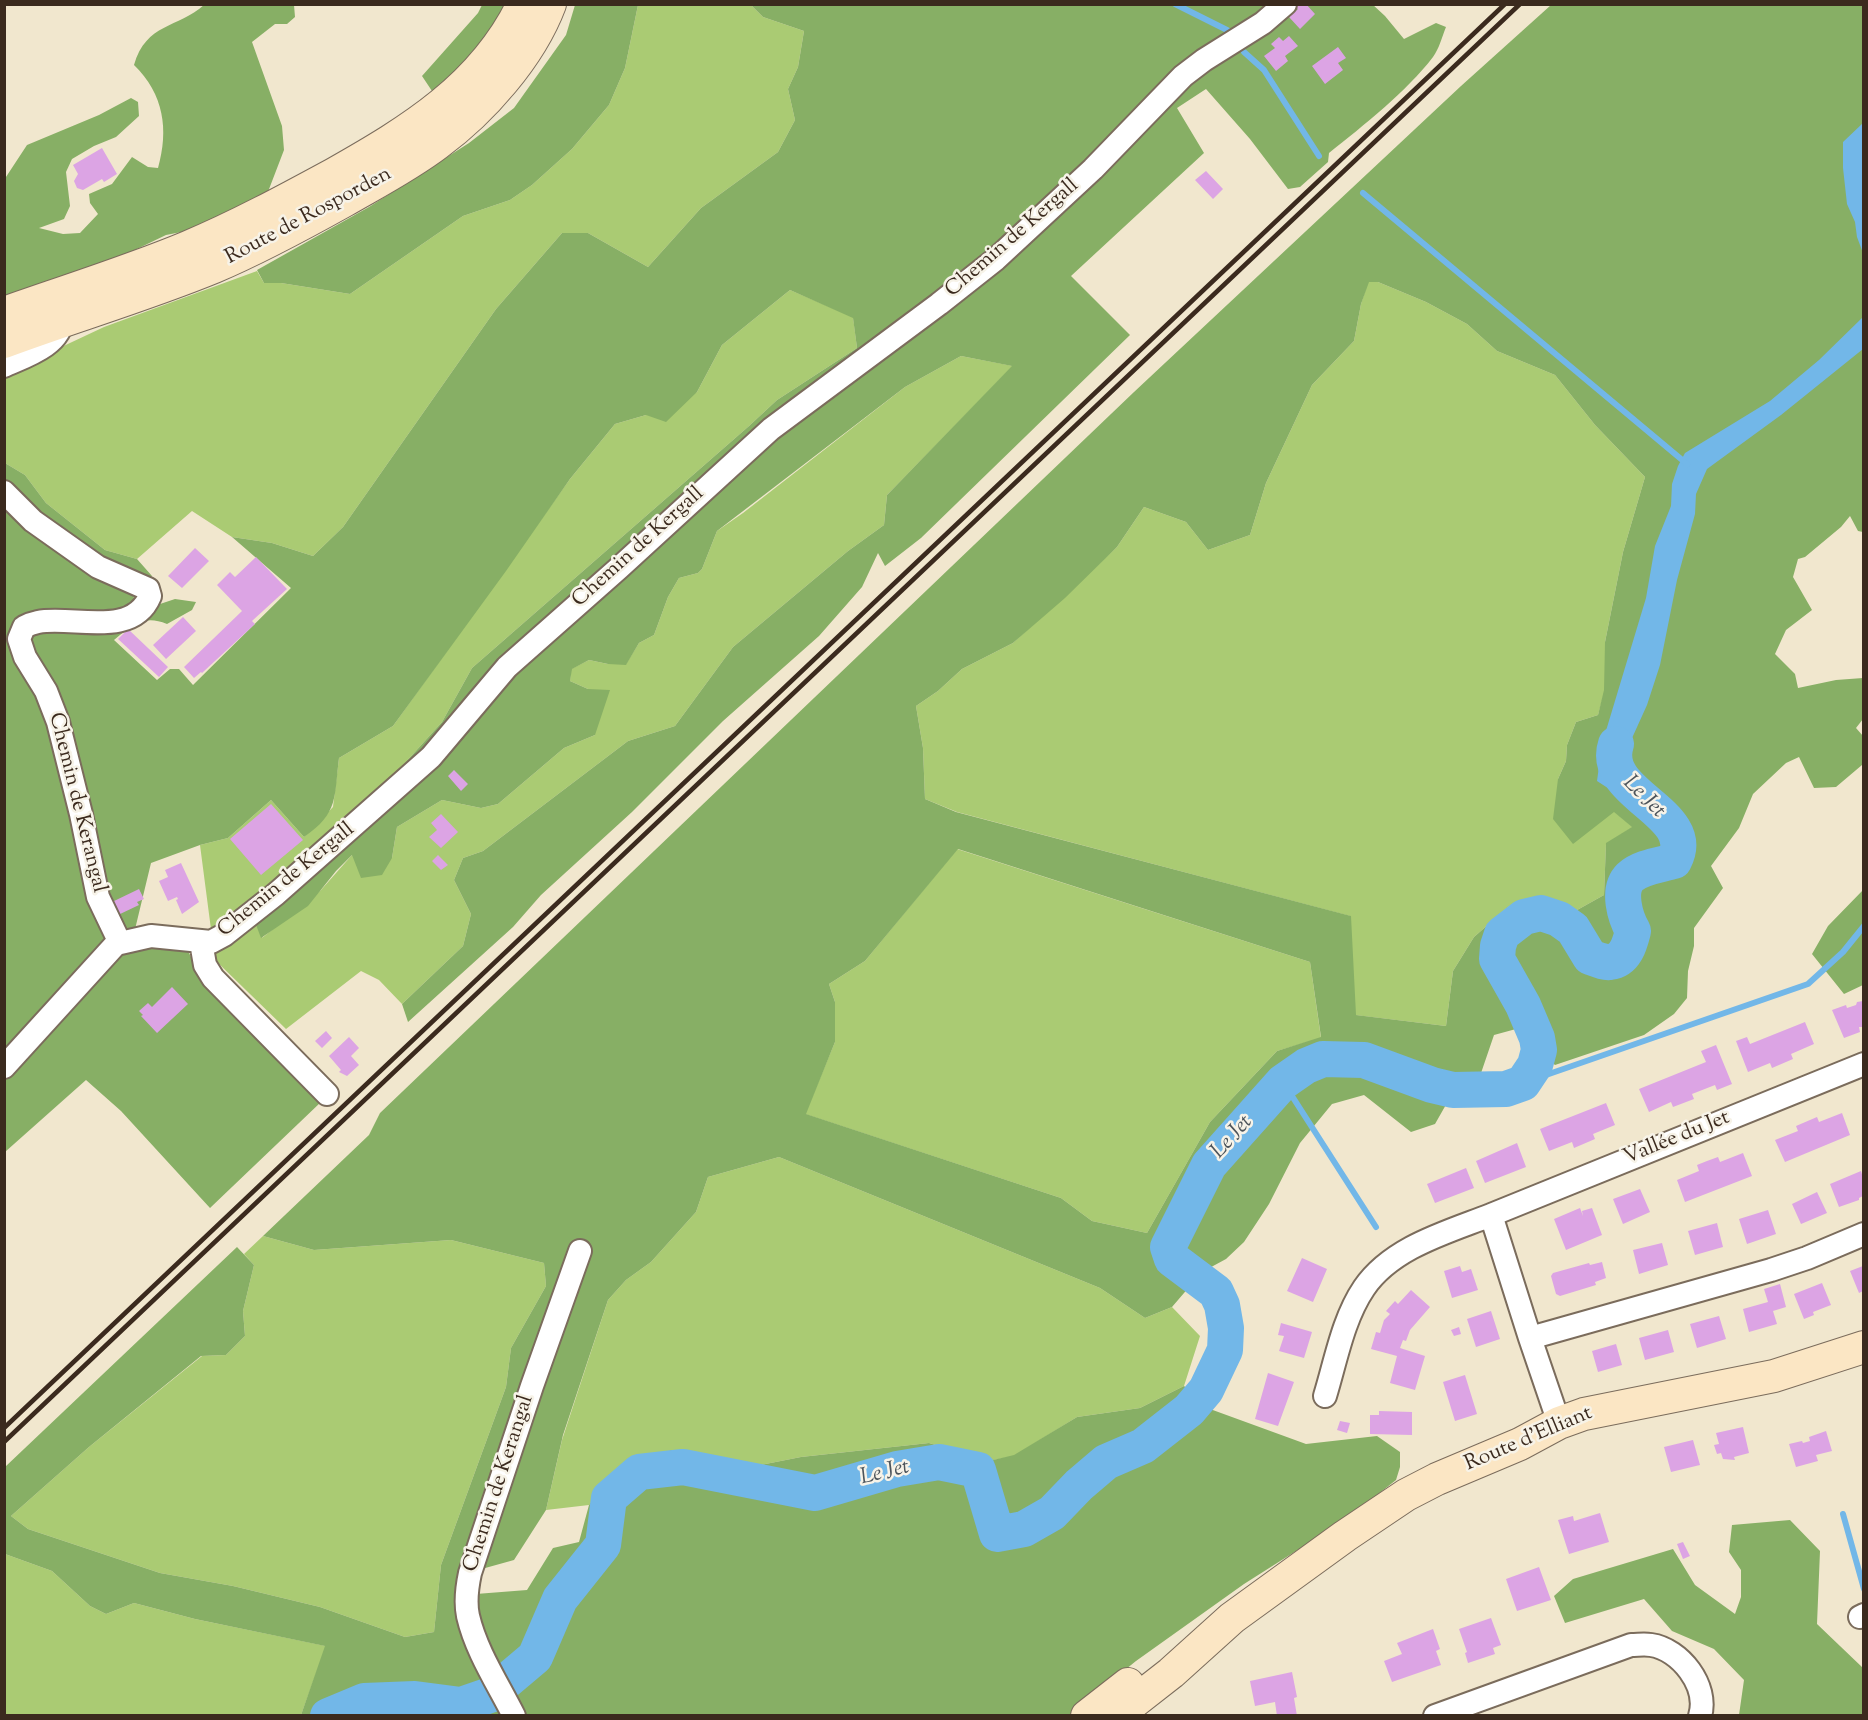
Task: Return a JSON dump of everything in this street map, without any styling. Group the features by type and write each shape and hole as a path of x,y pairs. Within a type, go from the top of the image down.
{"main road":[{"name":"Route de Rosporden","path":"4,342 111,277 187,248 289,199 374,152 447,102 500,44 523,4"},
{"name":"Route de Rosporden","path":"4,313 60,307 178,281 267,243 407,164 461,124 499,85 531,43 550,4"},
{"name":"Route d'Elliant","path":"1109,1712 1188,1642 1232,1618 1345,1536 1406,1495 1437,1479 1520,1444 1559,1423 1606,1408 1774,1376 1863,1347"}],"street":[{"name":"Chemin de Kergall","path":"120,943 151,936 211,942 244,920 431,757 507,667 771,429 996,259 1093,169 1183,76 1263,23 1285,4"},
{"path":"4,366 52,340 61,330 60,307"},
{"name":"Chemin de Kerangal","path":"4,492 33,521 53,536 98,567 148,589 150,596 146,607 128,617 105,623 37,622 24,627 19,639 25,657 46,691 58,722 81,814 98,897 120,943"},
{"path":"201,942 205,965 213,978 327,1094"},
{"path":"4,1067 59,1005 120,943"},
{"name":"Vallée du Jet","path":"1325,1396 1348,1318 1357,1300 1370,1281 1392,1261 1416,1246 1863,1064"},
{"path":"1491,1215 1559,1423"},
{"path":"1530,1338 1771,1270 1863,1234"},
{"name":"Chemin de Kerangal","path":"514,1716 482,1652 468,1615 469,1581 528,1397 580,1251"},
{"path":"1435,1716 1631,1646 1652,1645 1685,1664 1696,1679 1701,1694 1700,1716"}],"green space":[{"path":"1372,4 1404,39 1436,23 1446,27 1435,54 1411,83 1329,153 1328,162 1300,187 1288,189 1250,139 1206,89 1177,108 1204,153 1071,276 1130,335 921,538 885,566 878,553 862,587 819,636 723,721 632,812 541,895 513,927 408,1022 402,1004 463,946 471,914 454,880 463,858 483,851 628,741 675,726 733,647 848,551 884,525 887,495 1012,366 961,356 905,387 717,531 702,569 698,573 679,578 668,597 654,635 639,643 626,665 589,660 572,669 570,681 588,689 610,690 595,735 564,748 498,804 481,808 442,800 397,827 392,858 382,875 361,878 352,855 308,906 261,938 255,922 328,840 335,826 385,785 442,722 472,668 777,400 857,348 853,318 790,290 722,345 697,392 666,422 646,415 615,424 570,479 393,726 339,758 333,803 324,820 304,837 271,800 228,838 200,845 151,863 130,950 186,947 206,987 321,1102 210,1208 121,1111 86,1080 5,1152 5,463 25,475 46,503 105,550 137,559 152,576 133,597 160,604 175,599 196,602 192,610 167,624 152,620 145,621 133,626 114,640 157,680 170,669 179,669 193,685 291,588 232,537 272,543 313,556 343,527 496,309 562,233 588,233 648,267 701,208 778,152 795,120 788,89 798,67 804,31 763,17 751,5"},
{"path":"204,5 294,5 295,17 287,24 275,24 252,42 282,126 284,150 266,197 207,227 166,235 112,261 5,299 4,180 27,145 99,115 131,98 138,102 139,116 116,137 72,159 66,172 70,206 64,219 39,228 63,234 80,233 98,214 90,203 89,194 112,184 132,157 148,167 158,168 163,126 158,100 144,76 134,65 146,41"},
{"path":"482,5 514,5 445,84 432,91 422,76 478,13"},
{"path":"575,5 638,5 625,68 609,105 572,149 532,185 510,200 463,216 350,294 281,283 264,283 257,270 369,207 469,143 514,108 566,35"},
{"path":"638,5 751,5 763,17 804,31 798,67 788,89 795,120 778,152 701,208 648,267 588,233 562,233 496,309 343,527 313,556 272,543 232,537 192,511 137,559 105,550 46,503 25,475 5,463 4,374 104,327 257,271 264,283 281,283 350,294 463,216 510,200 532,185 572,149 609,105 625,68"},
{"path":"1551,5 1863,5 1863,532 1858,531 1850,516 1841,527 1805,557 1798,559 1793,577 1812,610 1786,630 1775,654 1795,674 1798,688 1836,680 1863,678 1863,719 1856,728 1863,736 1862,765 1836,787 1814,788 1799,757 1786,763 1753,794 1739,828 1711,866 1723,888 1694,928 1687,998 1674,1014 1644,1035 1555,1065 1516,1029 1494,1035 1480,1076 1464,1073 1435,1124 1411,1132 1364,1095 1332,1104 1300,1143 1269,1204 1244,1242 1226,1259 1202,1272 1172,1307 1145,1318 1100,1288 779,1157 708,1177 696,1212 651,1262 626,1280 608,1300 563,1435 546,1510 514,1560 478,1570 476,1594 527,1590 553,1548 579,1542 589,1505 614,1471 672,1450 730,1471 801,1457 929,1443 989,1461 1014,1455 1077,1417 1140,1408 1184,1386 1210,1409 1306,1444 1377,1436 1400,1452 1400,1467 1396,1480 1348,1518 1244,1584 1136,1661 1069,1715 301,1715 325,1646 195,1619 134,1603 106,1614 90,1606 52,1571 5,1554 5,1467 237,1247 254,1265 243,1311 245,1336 226,1355 201,1356 89,1447 11,1516 28,1529 160,1573 233,1586 320,1607 405,1637 434,1632 441,1565 506,1387 511,1348 546,1286 544,1263 451,1240 314,1250 263,1236 369,1135 380,1113 1134,392 1461,86","holes":["1369,282 1378,282 1426,302 1467,324 1497,351 1555,375 1595,425 1645,477 1623,552 1605,642 1604,690 1598,715 1576,722 1567,745 1566,761 1558,779 1553,819 1573,844 1614,812 1632,827 1606,843 1604,895 1570,914 1540,896 1508,907 1474,937 1453,971 1446,1026 1356,1015 1351,916 956,812 925,799 923,748 916,706 938,691 962,669 1013,643 1065,598 1117,547 1144,507 1186,522 1208,550 1250,535 1266,483 1312,385 1354,341 1361,304","958,849 1310,962 1321,1037 1277,1051 1210,1122 1147,1233 1092,1221 1061,1198 806,1114 835,1042 835,1002 829,984 865,961"]},
{"path":"1368,282 1378,282 1426,302 1467,324 1497,351 1555,375 1595,425 1645,477 1623,552 1605,642 1605,690 1598,715 1576,722 1567,745 1566,761 1558,779 1614,811 1633,827 1606,844 1604,895 1570,914 1540,896 1508,907 1474,937 1453,971 1446,1026 1355,1015 1350,916 957,812 925,799 923,748 916,706 938,691 962,669 1013,643 1117,547 1144,507 1186,522 1208,550 1250,535 1266,483 1312,385 1354,341"},
{"path":"790,290 853,317 857,348 777,400 472,668 442,722 385,785 328,840 262,938 321,890 352,855 392,858 397,827 442,800 481,808 498,804 564,748 595,735 588,689 570,681 571,669 589,660 608,664 626,664 639,643 654,635 668,597 679,578 698,573 702,569 717,531 905,387 961,356 1013,366 887,495 884,525 848,551 733,647 675,726 628,741 483,851 463,858 454,880 471,914 463,946 402,1004 379,980 361,971 286,1029 215,960 200,845 228,838 271,800 304,837 333,807 339,758 393,726 570,479 615,424 646,415 697,392 722,345"},
{"path":"957,849 1310,962 1321,1038 1277,1051 1210,1122 1147,1233 1092,1221 1061,1198 805,1114 835,1042 835,1002 829,984 865,961"},
{"path":"1863,890 1863,985 1844,994 1812,954 1828,926"},
{"path":"779,1157 1100,1288 1145,1318 1172,1307 1200,1336 1184,1386 1140,1408 1077,1417 1014,1456 989,1461 929,1443 801,1457 730,1471 703,1462 614,1471 589,1505 546,1510 562,1440 608,1300 626,1280 651,1262 696,1212 708,1177"},
{"path":"263,1236 314,1250 451,1240 544,1263 546,1286 511,1348 506,1387 441,1565 434,1632 405,1637 320,1607 233,1586 160,1573 28,1529 11,1516 89,1447 202,1356 226,1355 245,1336 243,1311 254,1265 244,1254"},
{"path":"1790,1520 1820,1551 1817,1624 1863,1668 1863,1715 1739,1715 1744,1680 1714,1649 1672,1631 1644,1599 1565,1623 1554,1596 1573,1579 1673,1549 1695,1585 1735,1614 1741,1597 1741,1570 1729,1552 1732,1525"},
{"path":"5,1554 52,1571 90,1606 106,1614 134,1603 195,1619 326,1646 301,1715 5,1716"}],"water":[{"path":"1863,123 1863,253 1857,237 1855,222 1847,204 1843,142"},
{"path":"1863,317 1863,349 1781,415 1707,469 1696,494 1695,514 1677,580 1660,665 1647,705 1628,747 1630,771 1639,780 1620,796 1597,781 1602,744 1646,598 1655,546 1671,506 1672,484 1678,466 1685,453 1770,401 1819,360"}],"building":[{"path":"1297,4 1306,4 1315,14 1300,29 1289,17 1298,9 1295,7"},
{"path":"1289,36 1298,46 1285,56 1288,61 1276,71 1264,56 1275,48 1271,44 1279,37 1283,41"},
{"path":"1338,47 1346,58 1338,63 1343,70 1325,84 1312,66"},
{"path":"102,148 117,174 104,182 102,179 83,190 77,188 74,181 78,174 73,165"},
{"path":"1206,171 1223,189 1213,199 1195,180"},
{"path":"195,548 209,561 182,588 168,576"},
{"path":"256,557 287,589 252,621 255,624 194,678 184,667 242,611 217,585 230,572 235,577"},
{"path":"183,617 196,631 166,659 153,645"},
{"path":"128,629 168,667 159,677 118,639"},
{"path":"454,770 468,784 461,791 448,776"},
{"path":"271,804 303,840 261,875 230,839"},
{"path":"441,814 458,832 441,848 429,837 437,830 431,823"},
{"path":"438,855 448,865 441,870 432,861"},
{"path":"181,863 199,902 182,914 176,900 177,897 168,901 159,881 168,877 165,870"},
{"path":"139,889 144,899 137,902 139,905 118,915 112,902"},
{"path":"172,987 188,1004 157,1033 139,1011 148,1003 152,1007"},
{"path":"1863,1001 1863,1027 1859,1027 1860,1032 1844,1038 1832,1010 1846,1005 1847,1008"},
{"path":"1805,1022 1814,1044 1791,1054 1793,1059 1772,1068 1770,1063 1748,1072 1736,1041 1747,1037 1750,1044"},
{"path":"326,1031 332,1038 322,1048 315,1041"},
{"path":"349,1037 359,1048 351,1056 359,1065 347,1076 339,1072 341,1070 329,1056"},
{"path":"1716,1045 1732,1084 1717,1090 1715,1085 1692,1094 1694,1099 1673,1107 1671,1102 1649,1112 1639,1089 1706,1062 1701,1051"},
{"path":"1606,1103 1615,1125 1593,1134 1595,1139 1574,1148 1572,1142 1549,1151 1540,1129"},
{"path":"1842,1113 1850,1135 1785,1162 1775,1140 1798,1131 1796,1126 1817,1117 1819,1122"},
{"path":"1517,1143 1526,1167 1485,1183 1476,1161"},
{"path":"1743,1153 1752,1176 1685,1202 1677,1180 1699,1171 1697,1165 1718,1157 1720,1162"},
{"path":"1466,1168 1474,1188 1435,1203 1427,1184"},
{"path":"1861,1171 1863,1196 1859,1200 1839,1207 1830,1184"},
{"path":"1640,1189 1650,1212 1623,1224 1613,1199"},
{"path":"1817,1192 1827,1213 1801,1224 1792,1204"},
{"path":"1580,1208 1583,1216 1582,1211 1592,1208 1602,1235 1566,1250 1554,1219"},
{"path":"1768,1210 1776,1234 1747,1244 1739,1219"},
{"path":"1717,1223 1723,1247 1695,1255 1688,1231"},
{"path":"1662,1243 1668,1265 1639,1274 1633,1250"},
{"path":"1302,1258 1327,1269 1313,1302 1287,1291"},
{"path":"1602,1262 1606,1278 1595,1282 1596,1285 1560,1296 1556,1294 1551,1276 1553,1273 1589,1263 1590,1265"},
{"path":"1460,1266 1462,1272 1471,1269 1478,1290 1452,1298 1444,1271"},
{"path":"1863,1266 1863,1291 1859,1293 1850,1271"},
{"path":"1822,1283 1831,1305 1813,1312 1814,1315 1804,1319 1794,1294"},
{"path":"1780,1284 1786,1307 1773,1311 1777,1324 1749,1332 1743,1309 1768,1302 1764,1289"},
{"path":"1411,1290 1430,1307 1410,1330 1406,1341 1403,1340 1400,1348 1425,1356 1415,1390 1390,1383 1397,1356 1371,1349 1376,1332 1380,1333 1384,1320 1390,1314 1386,1311 1395,1301 1398,1304"},
{"path":"1491,1311 1500,1339 1476,1347 1467,1319"},
{"path":"1719,1316 1726,1339 1697,1348 1690,1324"},
{"path":"1281,1323 1312,1332 1304,1358 1279,1351 1284,1336 1278,1335"},
{"path":"1459,1327 1461,1334 1454,1336 1451,1330"},
{"path":"1668,1330 1674,1352 1645,1360 1639,1338"},
{"path":"1616,1344 1622,1365 1598,1372 1592,1351"},
{"path":"1268,1373 1294,1382 1278,1426 1255,1419"},
{"path":"1465,1375 1477,1414 1455,1421 1443,1382"},
{"path":"1379,1411 1412,1412 1412,1435 1370,1434 1370,1415 1379,1415"},
{"path":"1340,1421 1350,1423 1347,1433 1337,1430"},
{"path":"1743,1427 1749,1453 1734,1457 1735,1460 1723,1459 1721,1453 1717,1454 1714,1445 1719,1444 1716,1433"},
{"path":"1826,1431 1832,1451 1816,1455 1818,1461 1796,1467 1789,1444 1810,1441 1809,1437"},
{"path":"1693,1440 1700,1465 1671,1472 1664,1447"},
{"path":"1600,1513 1609,1542 1569,1554 1558,1520 1573,1516 1574,1521"},
{"path":"1683,1542 1690,1556 1683,1559 1677,1544"},
{"path":"1539,1567 1551,1600 1517,1611 1506,1579"},
{"path":"1491,1618 1501,1645 1493,1648 1495,1654 1468,1663 1465,1653 1467,1652 1459,1629"},
{"path":"1433,1629 1440,1649 1436,1651 1441,1665 1392,1682 1384,1661 1402,1654 1397,1643"},
{"path":"1292,1672 1297,1697 1294,1698 1297,1716 1277,1716 1275,1702 1255,1706 1250,1681"}],"waterway":[{"path":"1175,4 1227,30"},
{"path":"1244,52 1264,70 1319,156"},
{"path":"1363,193 1687,464"},
{"name":"Le Jet","path":"328,1716 364,1701 415,1699 461,1705 490,1695 535,1657 560,1599 603,1545 609,1498 639,1472 683,1467 815,1493 897,1469 939,1462 978,1470 997,1534 1024,1529 1052,1513 1079,1485 1106,1462 1143,1446 1189,1410 1206,1390 1225,1350 1226,1328 1222,1305 1216,1292 1172,1259 1168,1247 1209,1165 1283,1082 1306,1066 1323,1059 1364,1060 1432,1085 1453,1090 1506,1089 1523,1083 1535,1065 1539,1050 1537,1038 1523,1005 1497,959 1502,934 1524,917 1541,913 1559,919 1573,929 1590,957 1610,962 1624,954 1633,931 1624,904 1626,882 1640,871 1674,861 1678,844 1674,829 1622,777 1615,762 1616,744"},
{"path":"1523,1083 1808,984 1843,952 1864,926"},
{"path":"1283,1082 1376,1227"},
{"path":"1843,1514 1864,1589"}],"railway":[{"path":"4,1428 1505,4"},
{"path":"4,1442 1520,4"}]}
